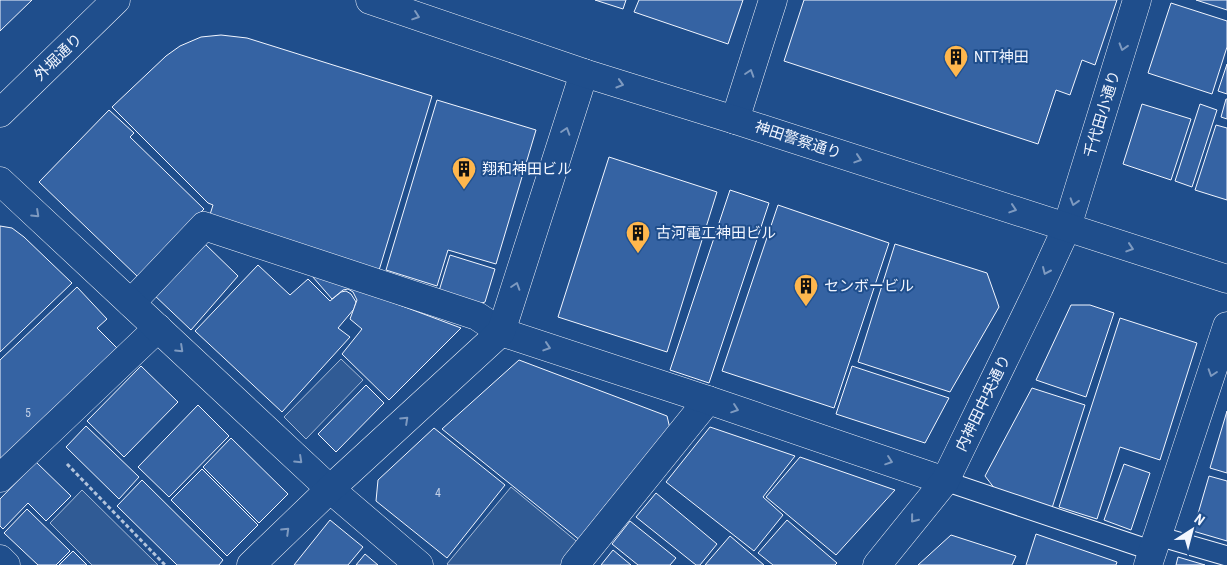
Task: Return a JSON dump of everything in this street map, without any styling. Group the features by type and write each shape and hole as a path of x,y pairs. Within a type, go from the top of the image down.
{"street":[{"name":"外堀通り","path":"3,106 116,0"},
{"name":"神田警察通り","path":"370,0 584,73 1227,279"},
{"path":"735,120 772,0"},
{"name":"千代田小通り","path":"1066,227 1137,0"},
{"path":"251,565 330,489 501,332 584,73"},
{"path":"0,181 330,489 419,565"},
{"path":"131,302 204,226 477,316 501,332 708,400 944,481"},
{"name":"内神田中央通り","path":"877,565 944,481 1039,288 1066,227"},
{"path":"1153,551 1227,326"},
{"path":"0,478 158,328"},
{"path":"575,565 708,400"},
{"path":"0,559 6,565"}],"lane":[{"path":"944,481 1153,551 1227,556"}],"path":[{"path":"42,438 165,565"}],"shaded area":[{"path":"341,359 363,380 306,439 284,417"},
{"path":"511,487 581,545 564,565 448,565 447,564"},
{"path":"82,490 158,565 92,565 50,523"}],"building":[{"path":"0,0 32,0 0,31"},
{"path":"595,0 626,0 623,9"},
{"path":"639,0 743,0 728,44 634,12"},
{"name":"NTT神田","path":"804,0 1117,0 1095,65 1082,60 1070,95 1056,90 1038,144 784,61"},
{"path":"1196,0 1227,0 1227,10"},
{"path":"1171,3 1227,21 1227,47 1212,94 1148,73"},
{"path":"221,35 247,38 432,96 377,277 208,221 213,205 208,203 112,107 166,56 180,46 201,37"},
{"path":"1227,64 1227,94 1218,91"},
{"path":"1227,99 1227,119 1221,117"},
{"name":"翔和神田ビル","path":"437,100 536,130 496,264 448,250 437,286 386,270"},
{"path":"1142,104 1191,119 1171,180 1123,164"},
{"path":"1200,104 1217,110 1192,187 1175,181"},
{"path":"109,110 134,133 130,137 204,209 138,277 39,182"},
{"path":"1216,125 1227,128 1227,200 1195,190"},
{"name":"古河電工神田ビル","path":"609,157 717,192 667,352 558,317"},
{"path":"730,190 769,203 709,383 670,370"},
{"name":"センボービル","path":"778,205 889,243 834,408 722,371"},
{"path":"0,226 12,228 24,237 72,283 0,352"},
{"path":"204,243 238,276 191,330 153,294"},
{"path":"895,244 987,273 999,307 950,392 858,362"},
{"path":"450,255 495,269 485,302 479,304 439,291"},
{"path":"258,265 290,295 308,279 330,301 341,292 346,291 351,294 356,302 354,309 338,328 350,337 282,412 195,331"},
{"path":"314,273 461,328 389,400 342,354 362,329 350,319 357,300 353,292 348,289 343,290 332,299 312,276"},
{"path":"77,287 107,319 97,328 120,351 0,466 0,360"},
{"path":"1071,305 1090,305 1114,313 1086,397 1036,380"},
{"path":"1120,318 1197,343 1160,460 1120,447 1097,519 1059,507"},
{"path":"519,360 667,416 671,433 581,541 442,429"},
{"path":"141,366 178,402 124,457 87,421"},
{"path":"852,366 949,398 925,443 836,414"},
{"path":"366,385 384,403 336,452 318,434"},
{"path":"1032,388 1085,405 1052,508 995,489 985,476"},
{"path":"198,405 229,436 169,497 138,467"},
{"path":"1227,411 1227,473 1210,468"},
{"path":"86,426 139,477 119,499 66,447"},
{"path":"710,427 795,456 763,497 783,515 754,551 666,482"},
{"path":"434,428 505,485 447,558 376,501 378,480"},
{"path":"231,438 288,494 259,523 203,467"},
{"path":"800,457 895,490 836,555 766,497"},
{"path":"36,462 71,496 46,521 28,503 3,529 0,526 0,499"},
{"path":"1124,464 1150,473 1131,530 1104,520"},
{"path":"202,469 258,525 227,556 171,500"},
{"path":"1209,476 1227,481 1227,541 1193,531"},
{"path":"142,480 223,560 219,565 177,565 117,506"},
{"path":"656,493 717,544 700,565 696,565 636,517"},
{"path":"27,509 70,551 56,565 38,565 4,533"},
{"path":"330,520 363,547 348,565 294,565"},
{"path":"787,520 837,563 835,565 773,565 758,553"},
{"path":"630,521 676,558 670,565 638,565 612,544"},
{"path":"1036,534 1117,562 1116,565 1026,565"},
{"path":"951,535 1016,556 1012,565 918,565"},
{"path":"730,536 764,565 705,565"},
{"path":"613,550 631,565 601,565"},
{"path":"73,551 87,565 59,565"},
{"path":"365,554 378,565 356,565"},
{"path":"1178,557 1205,565 1176,565"}],"place":[{"name":"NTT神田","path":"956,78"},
{"name":"翔和神田ビル","path":"464,190"},
{"name":"古河電工神田ビル","path":"638,254"},
{"name":"センボービル","path":"806,307"}]}
